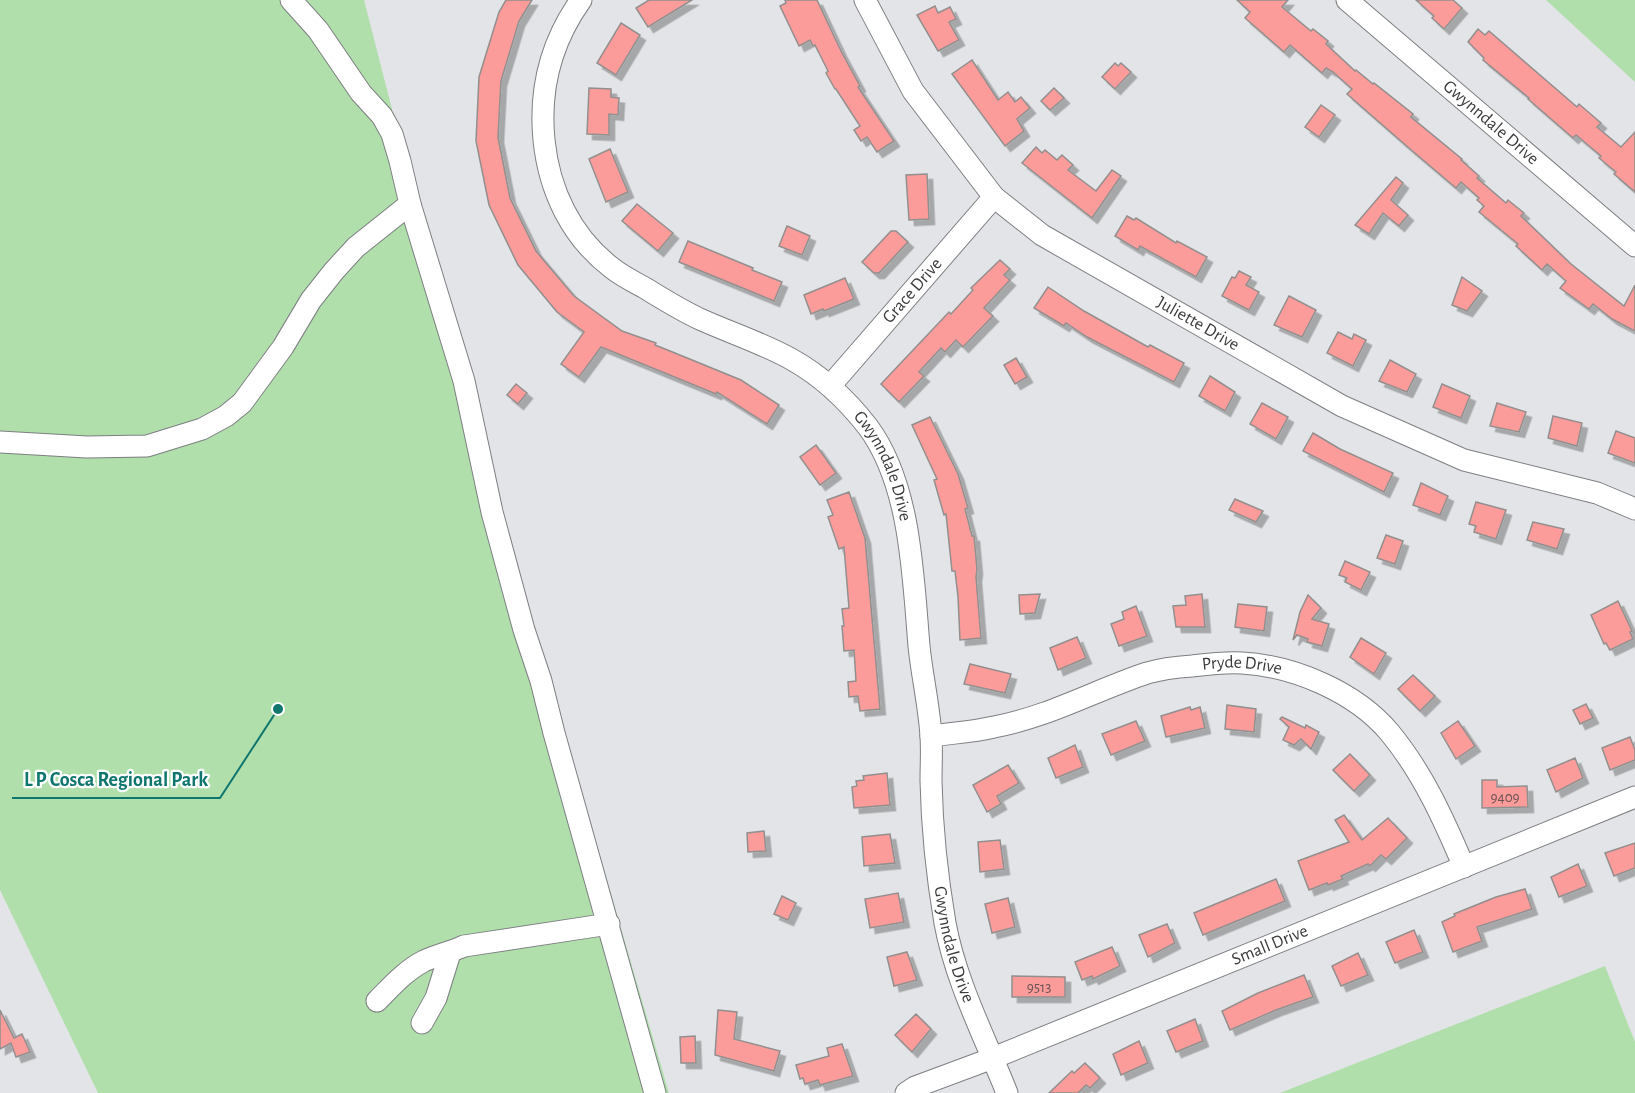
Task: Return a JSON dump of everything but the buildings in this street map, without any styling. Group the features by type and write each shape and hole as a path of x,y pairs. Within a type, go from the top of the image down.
{"street":[{"path":"291,0 318,30 361,93 382,116 392,134 410,204 464,381 495,522 655,1093"},
{"name":"Gwynndale Drive","path":"582,0 553,49 546,75 542,123 550,175 560,203 573,227 589,248 613,269 698,318 792,360 830,386 866,425 877,442 898,493 913,576 931,736 934,835 945,925 966,998 1007,1093"},
{"name":"Juliette Drive","path":"865,0 912,91 994,197 1062,248 1342,406 1464,460 1597,493 1635,509"},
{"name":"Gwynndale Drive","path":"1347,0 1635,246"},
{"name":"Grace Drive","path":"830,386 994,197"},
{"path":"0,442 87,447 147,447 202,429 226,416 242,403 283,347 311,300 334,272 356,247 410,204"},
{"name":"Pryde Drive","path":"931,736 994,728 1075,702 1149,672 1215,663 1270,666 1340,692 1358,703 1389,732 1438,806 1464,867"},
{"name":"Small Drive","path":"906,1093 915,1087 993,1058 1635,797"},
{"path":"377,1001 395,982 423,962 472,944 609,924"},
{"path":"422,1023 436,998 450,953"}],"green space":[{"path":"0,0 364,0 464,390 669,1093 98,1093 0,890"},
{"path":"1546,0 1635,0 1635,82"},
{"path":"1605,966 1635,1042 1635,1093 1280,1093"}],"place":[{"name":"L P Cosca Regional Park","path":"278,709"}]}
